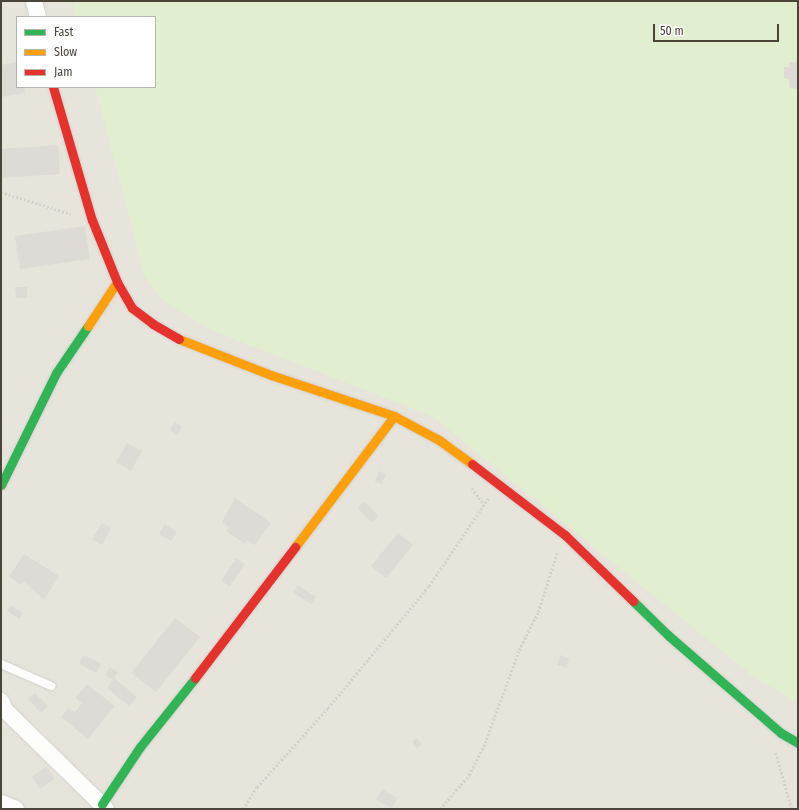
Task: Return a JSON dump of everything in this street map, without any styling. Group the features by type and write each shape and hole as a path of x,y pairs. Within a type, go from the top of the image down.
{"street":[{"path":"34,1 38,16"},
{"path":"53,88 92,220 117,282 132,308 182,340 271,375 394,416 439,440 504,486 565,535 669,636 781,733 798,743"},
{"path":"1,485 56,372 117,282"},
{"path":"1,701 5,710 104,807 140,747 237,625 394,416"},
{"path":"1,803 16,809"}],"lane":[{"path":"1,664 51,686"}],"path":[{"path":"1,192 92,220"},
{"path":"243,809 257,787 328,708 429,586 487,498 504,486"},
{"path":"440,809 469,775 485,743 519,650 538,612 553,562 565,535"}],"shaded area":[{"path":"1,1 798,1 798,809 1,809"}],"green space":[{"path":"72,1 798,1 798,703 755,678 432,416 213,331 165,302 145,278 95,88 156,88 156,16 76,16"}],"building":[{"path":"16,62 16,88 24,88 25,93 1,97 1,65"},
{"path":"790,62 798,62 798,89 790,88 789,79 784,78 784,67 789,67"},
{"path":"58,145 60,174 1,178 1,149"},
{"path":"85,226 90,259 20,269 15,236"},
{"path":"15,287 27,287 27,298 16,298"},
{"path":"175,422 182,427 177,435 170,430"},
{"path":"127,443 142,451 131,471 116,462"},
{"path":"379,471 386,474 382,484 375,482"},
{"path":"235,498 271,523 255,545 247,540 245,544 226,531 229,527 222,522"},
{"path":"364,501 379,516 372,523 357,508"},
{"path":"102,523 111,528 102,545 92,539"},
{"path":"165,524 177,532 171,541 159,534"},
{"path":"398,533 413,545 386,578 371,566"},
{"path":"24,554 59,576 44,600 23,581 21,585 9,577"},
{"path":"236,558 245,564 230,586 221,581"},
{"path":"298,585 316,597 311,604 293,592"},
{"path":"11,605 23,613 19,619 7,611"},
{"path":"175,618 200,637 156,692 131,673"},
{"path":"83,655 101,664 97,673 79,664"},
{"path":"560,655 569,658 567,668 557,665"},
{"path":"110,667 118,672 114,678 137,697 129,706 107,688 113,680 105,675"},
{"path":"87,684 115,706 88,739 61,717 68,708 75,712 82,703 75,698"},
{"path":"35,693 48,706 41,713 28,699"},
{"path":"416,738 422,744 417,748 412,742"},
{"path":"46,766 55,778 40,789 32,777"},
{"path":"382,789 397,798 392,808 376,800"}],"traffic: fast":[{"path":"1,485 56,373 88,326"},
{"path":"633,601 669,636 781,733 798,743"},
{"path":"102,804 140,747 195,678"}],"traffic: slow":[{"path":"88,326 117,282"},
{"path":"179,339 271,375 394,416 439,440 472,464"},
{"path":"295,547 394,416"}],"traffic: jam":[{"path":"53,88 92,220 117,282 132,308 153,324 179,339"},
{"path":"472,464 565,535 633,601"},
{"path":"195,678 295,547"}]}
